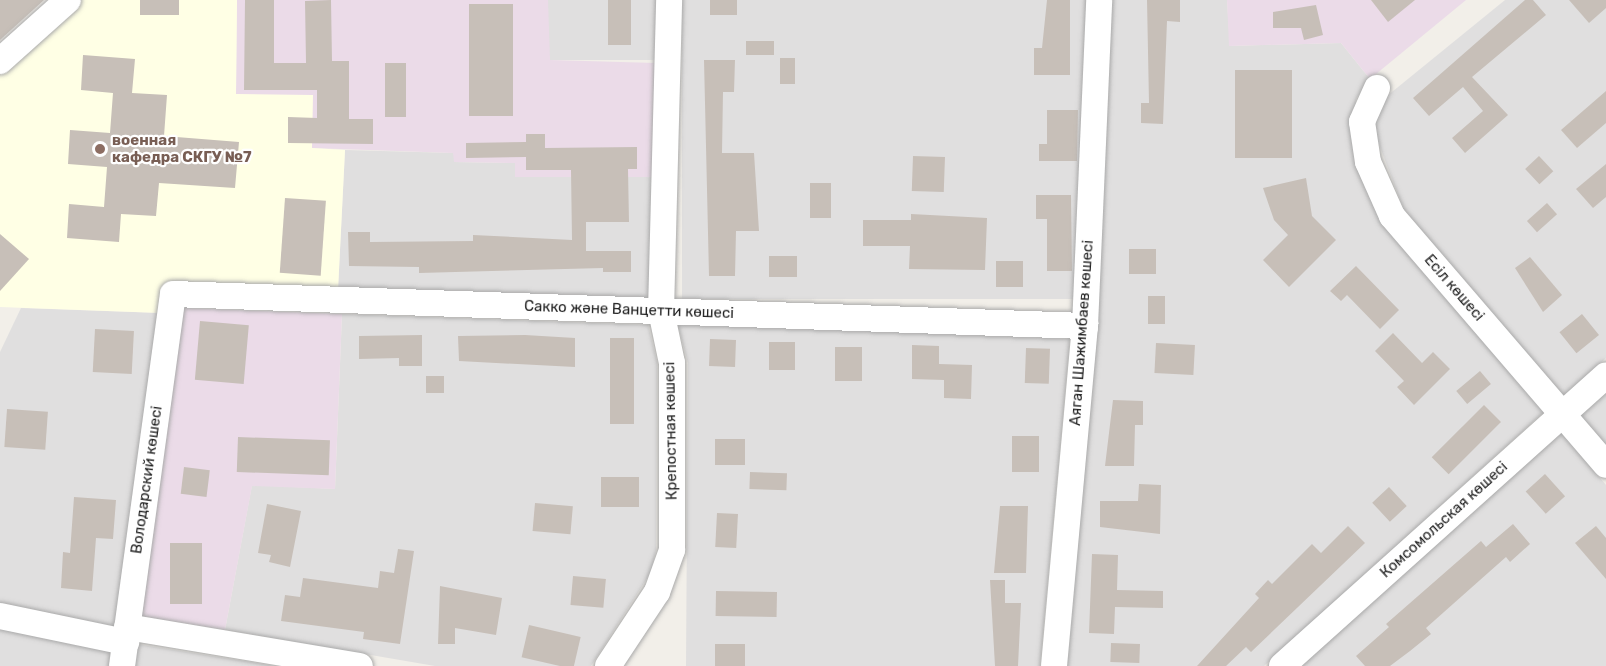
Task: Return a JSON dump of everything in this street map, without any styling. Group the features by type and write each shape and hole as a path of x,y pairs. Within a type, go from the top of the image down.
{"street":[{"path":"0,61 68,0"},
{"name":"Крепостная көшесі","path":"608,666 657,592 672,550 672,363 661,311 669,0"},
{"name":"Аяган Шажимбаев көшесі","path":"1054,666 1086,326 1099,0"},
{"name":"Есіл көшесі","path":"1377,88 1362,122 1368,162 1392,216 1606,465"},
{"name":"Сакко және Ванцетти көшесі","path":"173,294 1086,326"},
{"name":"Володарский көшесі","path":"125,645 173,294"},
{"name":"Комсомольская көшесі","path":"1282,666 1606,375"},
{"path":"0,615 125,645 360,666"}],"shaded area":[{"path":"82,0 237,0 236,94 313,95 312,148 345,150 338,290 165,284 161,313 0,307 0,73"},
{"path":"237,0 548,0 550,60 656,63 654,177 515,177 515,163 454,162 453,153 312,148 236,95"},
{"path":"548,0 657,0 657,60 548,60"},
{"path":"682,0 1086,0 1086,299 682,299"},
{"path":"1108,0 1227,0 1230,46 1341,43 1370,79 1356,99 1354,142 1545,411 1264,666 1064,666"},
{"path":"1227,0 1466,0 1370,79 1341,43 1229,46"},
{"path":"1505,0 1606,0 1606,358 1563,396 1404,210 1377,139 1375,121 1387,96"},
{"path":"345,150 454,153 454,162 515,163 516,177 654,177 652,298 338,290"},
{"path":"21,308 161,313 110,666 0,666 0,352"},
{"path":"182,308 342,314 335,489 252,486 225,630 139,616"},
{"path":"342,314 648,325 657,362 656,550 651,572 591,666 435,666 225,630 252,485 335,489"},
{"path":"677,322 1070,339 1040,666 686,666 688,363"},
{"path":"1606,393 1606,447 1580,416"},
{"path":"1560,431 1606,485 1606,666 1299,666"},
{"path":"136,644 275,666 133,666"}],"building":[{"path":"0,0 44,0 0,40"},
{"path":"140,0 179,0 179,15 140,15"},
{"path":"245,0 274,0 274,63 306,63 305,1 331,0 332,61 349,61 349,119 373,119 373,144 288,143 288,117 317,118 317,90 244,90"},
{"path":"608,0 631,0 631,45 608,45"},
{"path":"710,0 737,0 737,15 710,15"},
{"path":"1047,0 1070,0 1070,75 1034,75 1034,48 1042,48"},
{"path":"1147,0 1180,0 1180,22 1167,21 1163,124 1141,123 1141,103 1149,103"},
{"path":"1371,0 1415,0 1388,22"},
{"path":"1525,0 1533,0 1546,15 1472,77 1508,115 1465,153 1452,138 1483,111 1463,87 1429,116 1413,98"},
{"path":"1569,0 1606,0 1606,8 1589,23"},
{"path":"469,4 513,4 513,116 469,116"},
{"path":"1316,5 1323,35 1304,40 1301,28 1273,28 1273,12"},
{"path":"746,41 774,41 774,55 746,55"},
{"name":"военная кафедра СКГУ №7","path":"83,55 135,59 132,93 167,95 164,136 239,142 235,188 159,183 156,216 121,214 119,242 67,238 69,204 104,207 107,167 68,164 70,130 110,133 113,93 81,90"},
{"path":"780,58 795,58 795,84 780,84"},
{"path":"704,60 735,60 734,92 723,92 722,153 754,153 759,231 736,231 735,276 709,276"},
{"path":"385,63 406,63 406,117 385,117"},
{"path":"1235,70 1292,70 1292,158 1235,158"},
{"path":"1606,91 1606,123 1577,148 1561,130"},
{"path":"1047,110 1078,110 1077,161 1039,161 1039,144 1047,144"},
{"path":"526,134 545,134 545,148 637,147 637,169 628,169 629,222 586,222 586,251 631,251 631,272 603,272 603,268 419,273 419,267 349,266 348,232 370,232 370,242 473,241 473,235 572,240 571,170 526,170 526,157 466,158 466,143 526,142"},
{"path":"913,156 945,157 944,192 912,191"},
{"path":"1539,156 1553,171 1539,184 1525,169"},
{"path":"1606,164 1606,197 1593,208 1576,189"},
{"path":"1306,178 1312,216 1336,240 1289,287 1263,260 1288,235 1274,220 1263,188"},
{"path":"810,183 831,183 831,218 810,218"},
{"path":"1036,195 1071,195 1072,271 1047,271 1047,219 1036,219"},
{"path":"285,198 326,201 321,276 280,273"},
{"path":"1547,203 1557,214 1537,232 1527,221"},
{"path":"911,214 987,218 985,270 909,269 910,246 863,246 863,220 911,220"},
{"path":"0,234 29,259 0,291"},
{"path":"1129,249 1156,249 1156,274 1129,274"},
{"path":"769,256 797,256 797,277 769,277"},
{"path":"1530,257 1562,295 1543,312 1515,268"},
{"path":"996,261 1023,261 1023,287 996,287"},
{"path":"1356,266 1399,310 1380,329 1347,295 1341,301 1330,291"},
{"path":"1148,296 1165,296 1165,324 1148,324"},
{"path":"1582,314 1599,335 1576,353 1559,332"},
{"path":"200,321 249,325 244,384 195,380"},
{"path":"95,329 134,331 132,374 93,372"},
{"path":"1393,333 1422,363 1433,352 1450,369 1414,405 1397,387 1404,381 1375,351"},
{"path":"422,335 422,366 399,366 399,358 359,359 359,336"},
{"path":"525,335 575,338 575,367 459,361 458,336"},
{"path":"610,338 634,338 634,424 610,424"},
{"path":"710,339 736,340 735,367 709,366"},
{"path":"769,342 795,342 795,370 769,370"},
{"path":"1156,343 1195,345 1193,375 1154,373"},
{"path":"912,345 939,346 939,364 972,365 971,399 944,398 944,380 912,379"},
{"path":"835,347 862,347 862,381 835,381"},
{"path":"1026,348 1050,349 1049,384 1025,383"},
{"path":"1480,371 1491,384 1467,404 1456,391"},
{"path":"426,376 444,376 444,393 426,393"},
{"path":"1113,400 1143,401 1143,425 1135,425 1134,466 1105,466"},
{"path":"1484,405 1501,422 1449,474 1432,457"},
{"path":"7,409 48,412 45,450 4,447"},
{"path":"1012,436 1039,436 1039,472 1012,472"},
{"path":"238,437 330,440 329,475 237,472"},
{"path":"715,439 745,439 745,465 715,465"},
{"path":"184,467 210,470 207,497 181,494"},
{"path":"750,472 787,473 786,490 749,489"},
{"path":"1545,474 1565,496 1546,514 1526,491"},
{"path":"601,477 639,477 639,507 601,507"},
{"path":"1139,484 1161,485 1160,534 1100,527 1100,501 1138,501"},
{"path":"1389,487 1407,506 1390,522 1372,503"},
{"path":"74,497 116,500 113,539 96,538 92,591 61,588 63,552 70,553"},
{"path":"535,503 573,506 570,534 533,531"},
{"path":"267,504 301,511 290,567 269,562 271,555 258,553"},
{"path":"1000,506 1028,506 1026,573 994,573"},
{"path":"717,513 738,514 736,548 715,547"},
{"path":"1513,524 1530,544 1510,562 1506,557 1426,628 1431,634 1390,666 1365,666 1356,656 1389,627 1386,624 1481,541 1486,547"},
{"path":"1348,526 1365,543 1251,652 1246,647 1226,666 1197,666 1259,598 1255,594 1268,580 1272,584 1312,544 1321,553"},
{"path":"1596,526 1606,538 1606,579 1575,543"},
{"path":"170,543 202,543 202,604 170,604"},
{"path":"398,549 414,551 400,644 363,639 364,632 281,621 285,595 300,597 303,578 378,588 380,571 394,573"},
{"path":"1092,554 1118,555 1117,590 1163,591 1163,608 1115,607 1114,634 1089,633"},
{"path":"573,576 606,579 603,608 570,605"},
{"path":"990,580 1005,580 1005,603 1021,603 1018,666 995,666"},
{"path":"440,586 502,598 496,635 455,628 455,644 438,644"},
{"path":"716,591 777,592 777,617 716,616"},
{"path":"529,625 581,637 574,666 560,666 522,657"},
{"path":"1111,643 1140,644 1139,663 1110,662"},
{"path":"715,644 745,644 745,666 715,666"}],"place":[{"name":"военная кафедра СКГУ №7","path":"100,149"}]}
